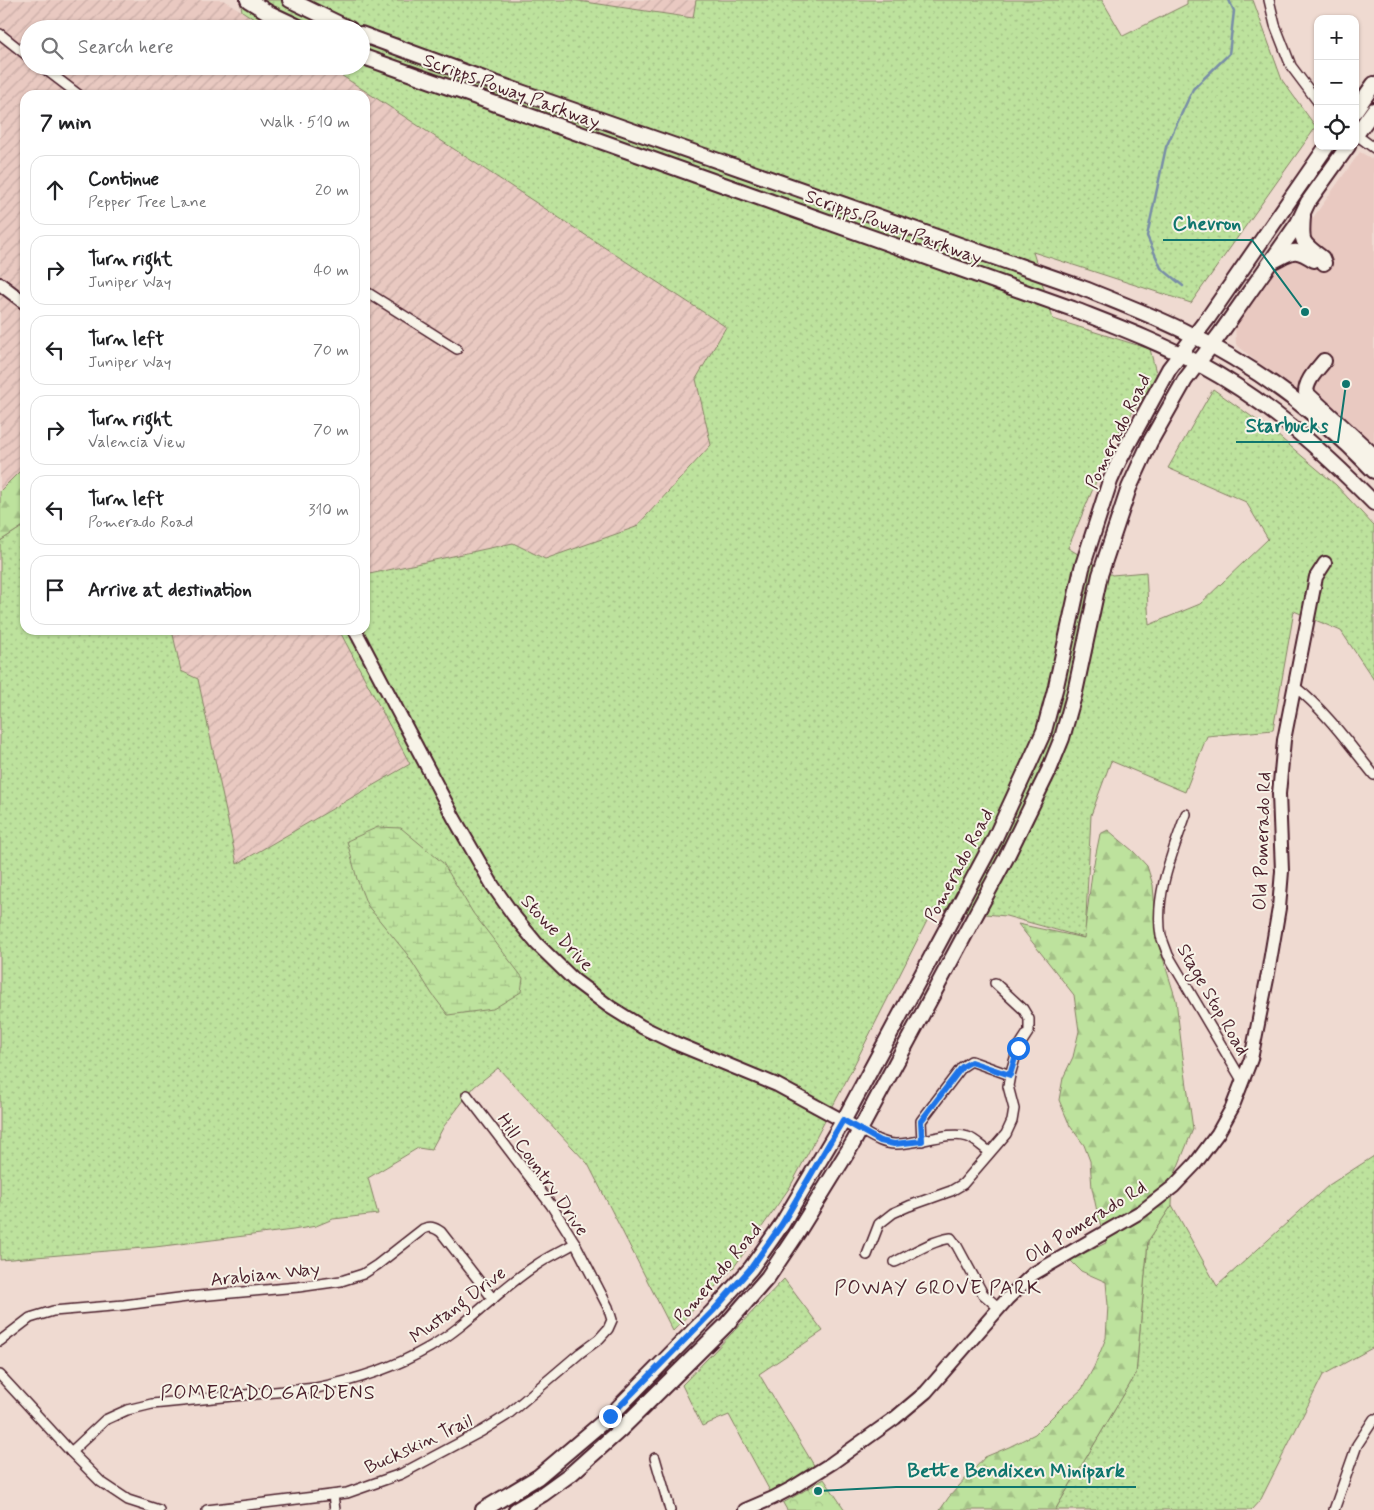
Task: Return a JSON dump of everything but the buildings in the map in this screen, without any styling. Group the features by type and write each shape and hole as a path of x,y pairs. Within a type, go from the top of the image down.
{"main road":[{"path":"248,0 286,20"},
{"path":"290,0 331,20"},
{"name":"Scripps Poway Parkway","path":"370,37 492,82 1080,287 1138,310 1211,345 1276,386 1330,428 1374,471"},
{"name":"Scripps Poway Parkway","path":"370,59 1074,309 1124,329 1198,363 1280,417 1314,445 1374,503"},
{"path":"1359,105 1374,84"},
{"path":"1359,131 1374,110"},
{"name":"Pomerado Road","path":"483,1510 538,1477 610,1416 713,1311 751,1268 782,1224 843,1120 994,840 1034,754 1044,731 1056,686 1082,568 1110,482 1135,430 1169,369 1208,318 1324,150"},
{"name":"Pomerado Road","path":"516,1510 543,1494 572,1473 621,1429 726,1325 768,1277 798,1232 860,1130 1005,860 1049,770 1062,738 1075,692 1100,575 1129,488 1155,434 1185,380 1271,262 1298,222 1308,202 1345,150"},
{"path":"1271,262 1294,251 1302,252 1318,263 1324,263 1322,258 1303,242 1303,212"},
{"path":"1324,361 1310,380 1306,393 1374,456"}],"street":[{"path":"1269,0 1275,25 1291,66 1314,97"},
{"path":"0,34 20,50"},
{"path":"53,75 73,90"},
{"path":"1359,137 1374,148"},
{"path":"0,284 20,299"},
{"path":"370,294 457,349"},
{"name":"Old Pomerado Rd","path":"745,1510 792,1488 832,1463 895,1418 926,1392 999,1308 1032,1274 1142,1211 1173,1187 1195,1164 1218,1133 1232,1108 1251,1059 1267,979 1279,908 1282,871 1279,794 1284,740 1316,577 1325,564"},
{"name":"Stowe Drive","path":"358,635 454,818 493,886 537,944 574,980 642,1027 675,1043 777,1085 860,1130"},
{"path":"1294,686 1312,700 1374,776"},
{"name":"Stage Stop Road","path":"1186,814 1168,867 1160,902 1162,938 1168,955 1243,1082"},
{"path":"867,1255 880,1224 893,1213 951,1192 963,1184 1006,1134 1012,1121 1014,1109 1008,1086 1010,1075 1018,1048 1029,1031 1029,1019 1024,1009 995,983"},
{"path":"922,1141 921,1121 962,1067 971,1062 1010,1075"},
{"name":"Hill Country Drive","path":"467,1095 551,1205 575,1244 608,1307 612,1320 608,1328"},
{"path":"860,1130 880,1141 894,1144 952,1136 967,1137 990,1152"},
{"name":"Arabian Way","path":"0,1342 30,1318 53,1311 298,1287 341,1281 370,1270 429,1227 435,1228 440,1232 493,1299"},
{"path":"896,1262 931,1243 951,1238 982,1294 999,1308"},
{"name":"Mustang Drive","path":"72,1452 105,1420 127,1410 152,1404 316,1388 341,1383 383,1370 431,1347 452,1333 535,1266 575,1244"},
{"name":"Buckskin Trail","path":"207,1510 347,1493 401,1474 482,1432 506,1416 599,1339 608,1328"},
{"path":"0,1375 101,1482 128,1500 159,1510"},
{"path":"1334,1510 1357,1445 1374,1419"},
{"path":"655,1458 670,1510"},
{"path":"333,1495 335,1510"}],"shaded area":[{"path":"0,0 223,0 256,20 20,20 20,75 341,75 364,90 20,90 20,471 0,491"},
{"path":"572,0 696,0 694,18"},
{"path":"370,94 726,327 696,379 711,445 636,527 545,559 513,543 370,574"},
{"path":"1360,152 1374,160 1374,465 1236,344 1235,327"},
{"path":"173,635 342,635 410,764 237,864 198,680 181,671"}],"green space":[{"path":"240,0 572,0 693,18 696,0 1102,0 1123,36 1187,4 1187,0 1253,0 1282,80 1314,124 1314,130 1191,303 1033,252 1053,319 1150,349 1157,377 1114,439 1068,548 1112,575 1146,572 1149,625 1200,604 1268,539 1246,502 1168,468 1213,389 1276,434 1336,485 1374,526 1374,680 1341,631 1294,611 1273,730 1207,736 1185,792 1111,761 1091,815 1085,938 1006,916 933,909 790,1187 734,1267 673,1331 588,1164 498,1068 474,1087 444,1126 431,1150 418,1148 368,1178 378,1214 333,1219 316,1226 293,1230 155,1247 0,1260 0,541 20,528 20,635 173,635 181,671 198,679 237,864 410,764 342,635 370,635 370,574 513,543 545,559 636,527 711,445 696,379 726,327 370,94 370,90 364,90 341,75 370,75 370,20 256,20 242,11"},
{"path":"20,471 20,528 0,541 0,491"},
{"path":"378,827 401,828 443,863 473,913 523,978 521,992 493,1009 448,1015 432,994 407,954 367,905 357,879 347,841"},
{"path":"1108,830 1133,851 1147,866 1153,885 1157,939 1176,1000 1193,1129 1173,1179 1172,1205 1148,1241 1136,1374 1055,1510 940,1510 949,1497 985,1457 1035,1434 1082,1389 1106,1338 1108,1305 1106,1282 1081,1271 1070,1260 1106,1243 1092,1188 1090,1161 1084,1145 1070,1126 1059,1100 1063,1078 1073,1057 1079,1031 1074,995 1018,924 1084,938 1092,873 1100,834"},
{"path":"1374,1156 1374,1347 1323,1375 1261,1499 1251,1510 1055,1510 1136,1374 1148,1241 1172,1205 1217,1286 1329,1185"},
{"path":"784,1279 823,1331 759,1374 815,1467 771,1493 729,1415 702,1426 682,1385"},
{"path":"824,1479 845,1510 787,1510 783,1503"}],"waterway":[{"path":"1183,286 1161,268 1147,236 1166,147 1193,89 1229,54 1234,11 1229,0"}],"place":[{"name":"Chevron","path":"1305,312"},
{"name":"Starbucks","path":"1346,384"},
{"name":"Bette Bendixen Minipark","path":"818,1491"}],"district":[{"name":"POWAY GROVE PARK","path":"938,1287"},
{"name":"POMERADO GARDENS","path":"268,1392"}],"route":[{"path":"610,1416 680,1346 751,1268 782,1224 843,1120 880,1141 908,1144 922,1141 921,1121 962,1067 971,1062 1010,1075 1018,1048"}]}
